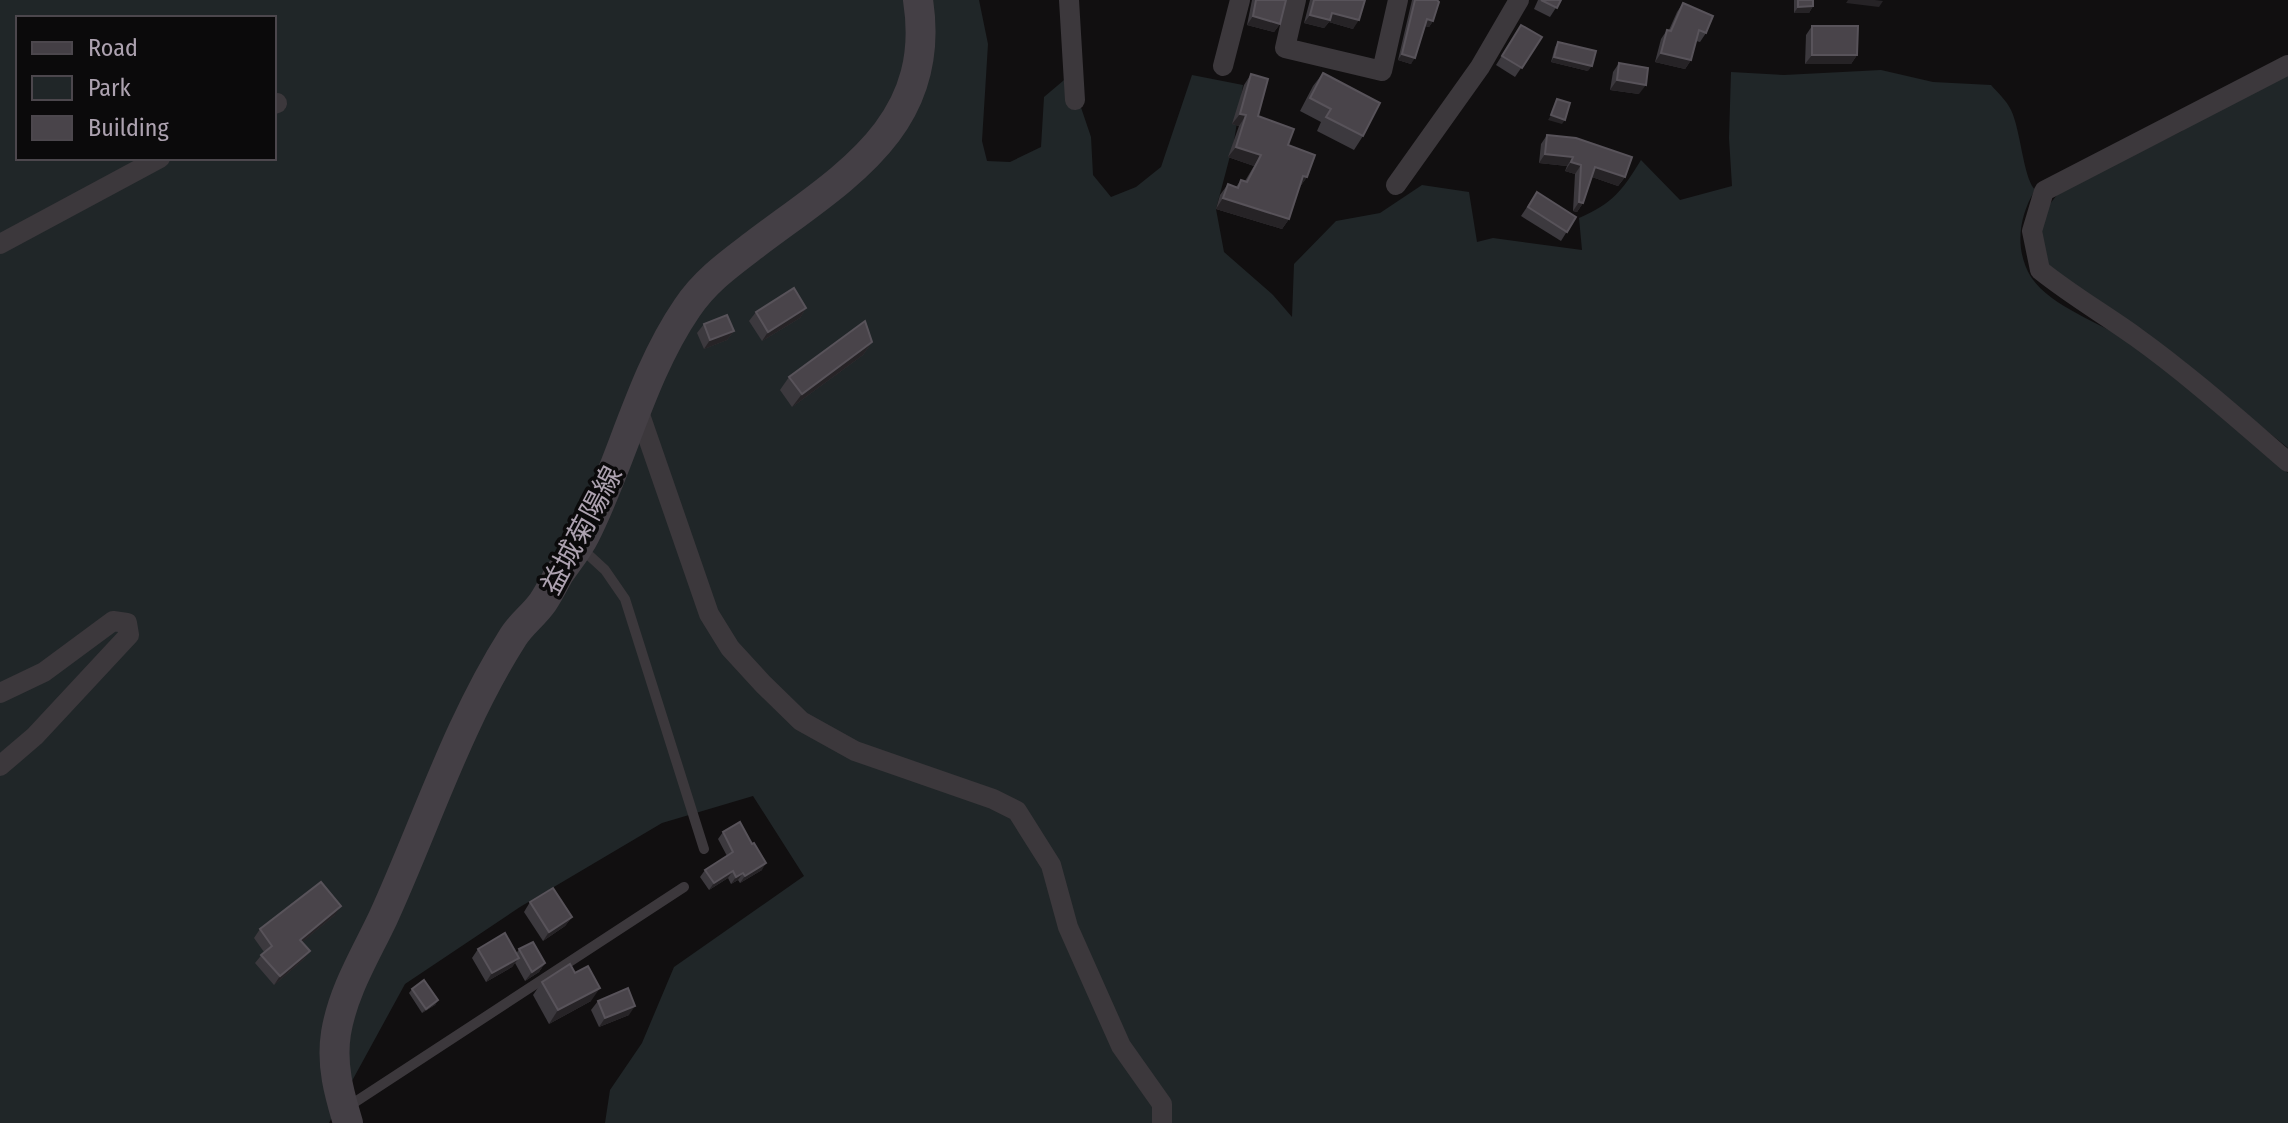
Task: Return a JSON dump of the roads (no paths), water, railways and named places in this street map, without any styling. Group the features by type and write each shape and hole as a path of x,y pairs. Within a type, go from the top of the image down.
{"main road":[{"name":"益城菊陽線","path":"346,1116 333,1067 344,999 484,689 515,634 543,603 578,546 619,459 670,335 688,306 712,276 808,203 837,185 876,147 908,99 919,69 921,16 918,0"}],"street":[{"path":"1069,0 1075,100"},
{"path":"1223,66 1240,0"},
{"path":"1296,0 1285,48 1382,71 1398,0"},
{"path":"1396,185 1480,67 1516,1"},
{"path":"2288,65 2044,191 2032,231 2040,270 2067,292 2136,336 2288,462"},
{"path":"0,244 156,160"},
{"path":"638,409 709,614 730,648 763,684 801,721 855,751 993,799 1017,811 1051,865 1068,927 1121,1046 1162,1104 1162,1123"},
{"path":"0,693 44,672 113,621 127,623 129,635 35,736 0,766"}],"lane":[{"path":"578,546 605,570 625,599 704,849"},
{"path":"346,1116 684,887"}]}
